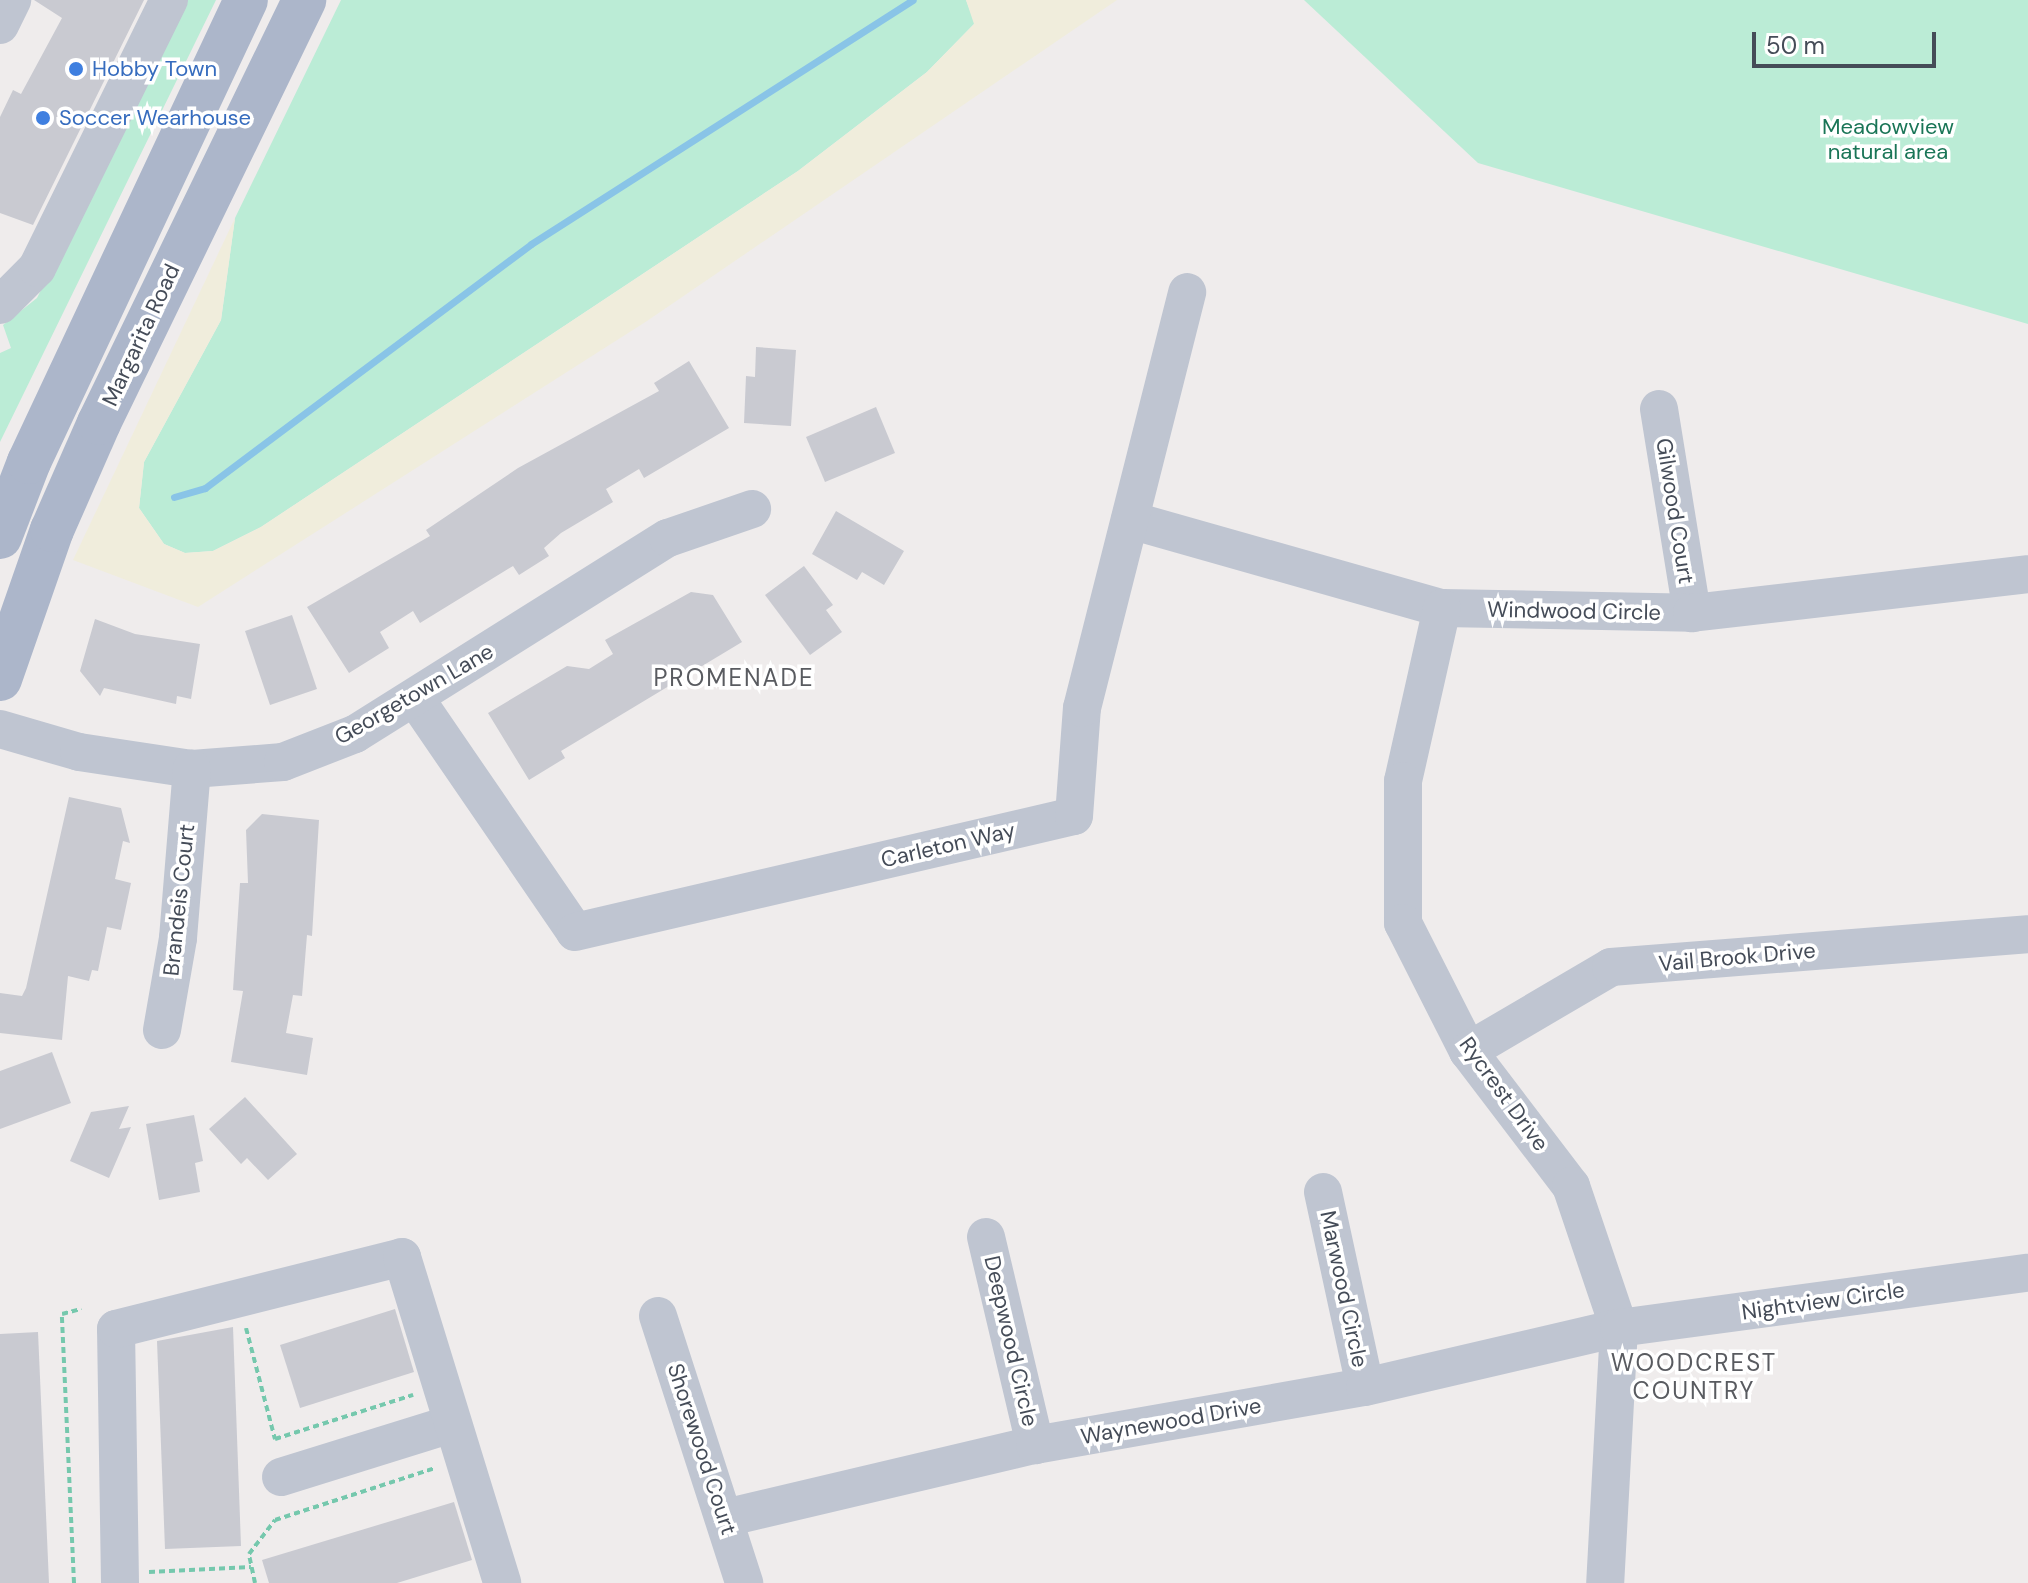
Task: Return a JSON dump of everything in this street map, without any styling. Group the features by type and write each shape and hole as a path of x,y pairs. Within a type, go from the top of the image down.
{"main road":[{"path":"0,537 78,359 246,0"},
{"name":"Margarita Road","path":"0,679 52,530 99,423 304,0"},
{"path":"0,590 75,404 78,359"}],"street":[{"path":"0,25 12,0"},
{"path":"0,305 37,268 169,0"},
{"name":"Carleton Way","path":"415,698 575,932 1074,816 1082,708 1187,292"},
{"name":"Gilwood Court","path":"1659,409 1692,613"},
{"name":"Georgetown Lane","path":"0,729 79,752 192,769 283,762 355,734 668,538 752,509"},
{"name":"Windwood Circle","path":"1130,520 1442,608 1692,613 2028,574"},
{"name":"Rycrest Drive","path":"1442,608 1403,781 1403,923 1468,1051 1571,1186 1619,1328 1605,1583"},
{"name":"Brandeis Court","path":"162,1030 178,938 192,769"},
{"name":"Vail Brook Drive","path":"1468,1051 1611,967 2028,934"},
{"name":"Marwood Circle","path":"1323,1192 1365,1387"},
{"name":"Deepwood Circle","path":"986,1237 1035,1445"},
{"path":"120,1578 116,1329 402,1257 502,1583"},
{"name":"Nightview Circle","path":"1619,1328 2028,1273"},
{"name":"Shorewood Court","path":"658,1316 744,1583"},
{"name":"Waynewood Drive","path":"725,1518 1035,1445 1365,1387 1619,1328"},
{"path":"281,1477 451,1424"}],"path":[{"path":"74,1583 62,1314 81,1309"},
{"path":"261,1323 246,1327 275,1439 440,1387"},
{"path":"255,1583 251,1567 254,1543 275,1520 462,1460"},
{"path":"120,1578 251,1567"}],"green space":[{"path":"185,0 216,0 0,442 0,353 11,348 3,325 37,298"},
{"path":"341,0 966,0 975,23 927,72 798,171 261,527 213,551 185,553 164,544 139,508 144,462 221,320 235,218"},
{"name":"Meadowview natural area","path":"1304,0 2028,0 2028,324 1478,163"}],"sand":[{"path":"966,0 1117,0 647,321 198,607 73,560 235,218 221,320 144,462 139,508 164,544 185,553 213,551 261,527 798,171 927,72 974,24"}],"building":[{"path":"34,0 144,0 33,225 0,213 0,117 13,90 21,94 62,18"},
{"path":"756,347 796,350 791,426 744,423 746,376 755,377"},
{"path":"689,361 729,428 644,478 639,469 606,489 613,502 561,533 544,548 549,556 519,575 513,566 420,623 413,611 380,632 389,648 349,673 307,607 430,536 426,530 518,468 659,391 654,383"},
{"path":"876,407 895,453 825,482 806,437"},
{"path":"836,511 904,551 884,585 862,572 857,580 812,554"},
{"path":"804,566 833,605 826,610 842,632 810,655 765,595"},
{"path":"691,592 713,595 742,642 561,751 565,758 529,780 488,713 567,666 589,669 613,654 605,640"},
{"path":"292,615 317,689 270,705 245,631"},
{"path":"95,619 135,634 200,644 191,699 177,696 176,704 104,688 100,696 80,671"},
{"path":"69,797 121,808 130,843 123,841 115,879 131,883 121,930 107,927 98,971 92,970 89,981 68,976 62,1040 0,1033 0,993 22,996 26,988"},
{"path":"262,814 319,820 312,936 307,935 302,996 293,995 286,1033 313,1038 307,1075 231,1062 243,991 233,990 240,883 248,883 246,830"},
{"path":"52,1052 71,1103 0,1129 0,1071"},
{"path":"245,1097 297,1154 268,1180 247,1158 241,1164 209,1129"},
{"path":"129,1106 119,1129 131,1127 109,1178 70,1161 91,1112"},
{"path":"194,1115 203,1161 195,1163 200,1192 159,1200 146,1124"},
{"path":"395,1309 414,1372 300,1408 280,1345"},
{"path":"233,1327 241,1546 165,1549 157,1341"},
{"path":"38,1332 49,1583 0,1583 0,1334"},
{"path":"454,1502 472,1560 397,1583 269,1583 262,1560"}],"waterway":[{"path":"174,497 205,488 531,244 913,0"}],"place":[{"name":"Hobby Town","path":"76,69"},
{"name":"Soccer Wearhouse","path":"43,118"}],"district":[{"name":"PROMENADE","path":"734,678"},
{"name":"WOODCREST COUNTRY","path":"1694,1377"}]}
